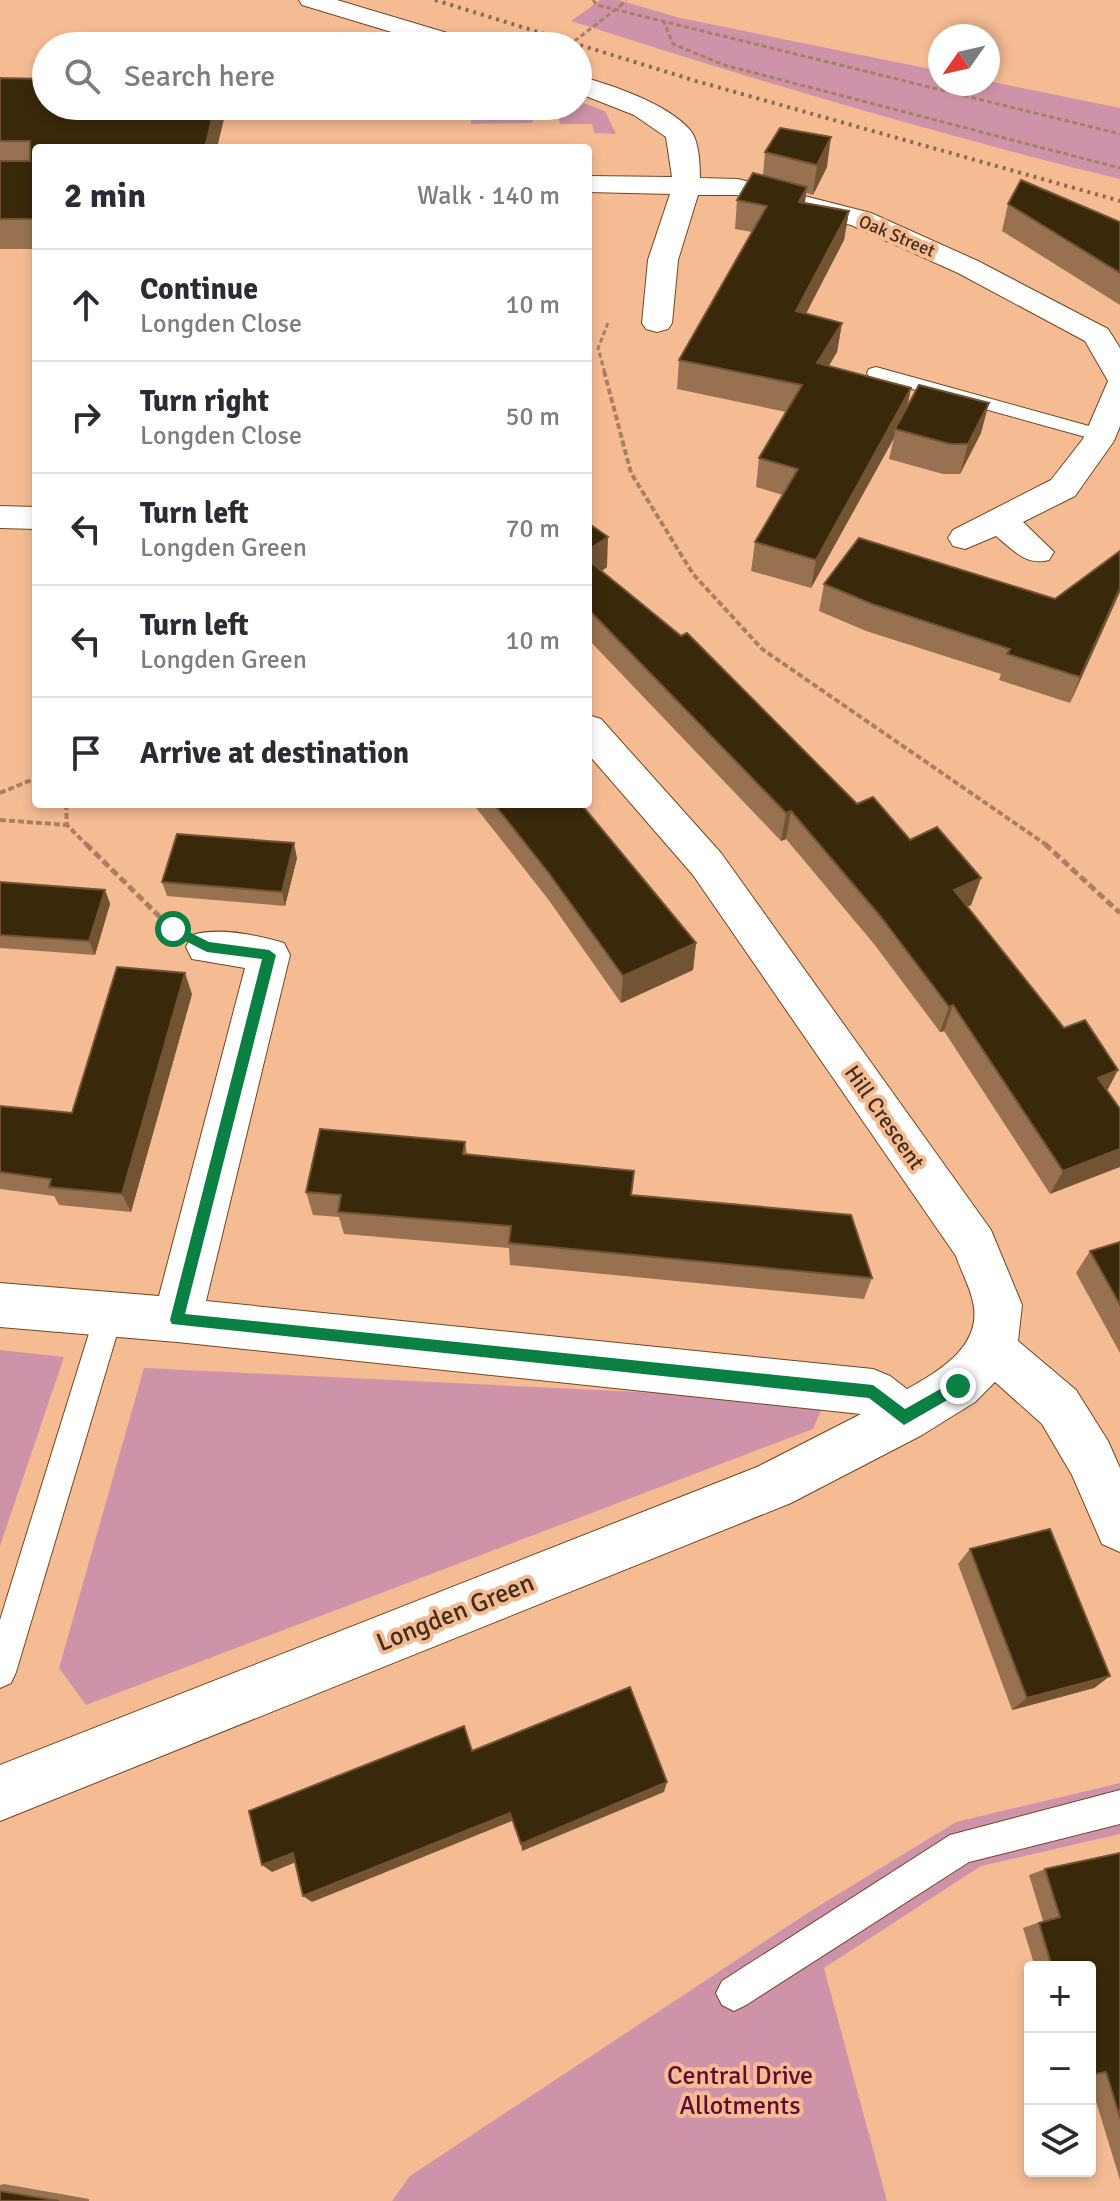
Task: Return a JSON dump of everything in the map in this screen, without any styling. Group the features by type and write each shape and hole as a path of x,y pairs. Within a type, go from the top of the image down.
{"street":[{"path":"311,0 418,32"},
{"path":"592,89 643,109 679,134 686,165 686,184 679,216 663,260 657,323"},
{"name":"Oak Street","path":"592,184 738,187 861,219 968,267 1097,335 1120,375"},
{"path":"965,538 1063,488 1100,435 1120,387"},
{"path":"0,517 32,518"},
{"path":"1000,521 1037,552"},
{"name":"Hill Crescent","path":"592,734 707,864 975,1245 998,1305 993,1350"},
{"path":"177,1320 269,955 207,947"},
{"path":"0,1305 177,1320 873,1392 904,1418"},
{"path":"993,1350 1059,1407 1090,1458 1120,1526"},
{"name":"Longden Green","path":"0,1793 773,1485 904,1418 958,1386 993,1350"}],"lane":[{"path":"876,373 1100,435"},
{"path":"0,1672 109,1314"},
{"path":"734,1993 962,1847 1120,1807"}],"path":[{"path":"593,0 597,5 1120,134"},
{"path":"586,32 626,0"},
{"path":"663,19 673,44 724,65 1120,168"},
{"path":"609,322 598,348 631,473 693,574 762,649 1053,849 1120,913"},
{"path":"0,793 32,780"},
{"path":"66,808 67,825"},
{"path":"0,820 67,825 173,929 207,947"}],"green space":[{"path":"600,0 619,0 680,18 928,69 928,96 1000,96 1000,83 1120,108 1120,179 844,105 571,21"},
{"path":"592,106 605,111 616,134 594,133 592,124 560,124 559,120 592,120"},
{"path":"471,120 533,120 533,123 471,124"},
{"path":"0,1350 64,1357 0,1546"},
{"path":"144,1368 825,1401 813,1429 86,1705 59,1668"},
{"name":"Central Drive Allotments","path":"1120,1783 1120,1834 981,1866 824,1968 887,2201 392,2201 410,2176 809,1912 956,1822"}],"building":[{"path":"0,78 32,79 32,120 212,120 206,144 32,144 32,219 0,219 0,161 30,161 30,141 0,141"},
{"path":"780,128 831,137 817,165 765,152"},
{"path":"753,173 807,187 799,202 849,211 796,311 842,323 817,363 911,388 816,560 755,542 798,469 759,458 802,385 679,360 767,206 737,200"},
{"path":"1021,180 1120,222 1120,273 1008,204"},
{"path":"919,385 989,403 968,444 950,444 895,429"},
{"path":"592,526 608,537 592,547"},
{"path":"859,538 1055,599 1120,551 1120,588 1080,677 1007,654 1010,649 872,604 824,584"},
{"path":"592,563 681,636 687,633 857,804 873,797 910,840 937,827 981,878 954,890 1064,1028 1085,1020 1118,1070 1098,1078 1120,1109 1120,1149 1063,1171 953,1005 949,1007 881,917 791,811 786,813 592,613"},
{"path":"497,808 584,808 696,943 623,976"},
{"path":"177,834 294,843 282,892 162,882"},
{"path":"0,882 105,890 89,941 0,935"},
{"path":"117,967 185,973 122,1194 49,1187 51,1179 0,1172 0,1106 72,1113"},
{"path":"320,1129 465,1142 463,1154 634,1171 631,1195 851,1215 872,1278 509,1243 511,1226 338,1212 341,1195 306,1192"},
{"path":"1120,1242 1120,1305 1090,1251"},
{"path":"1050,1529 1110,1676 1027,1698 970,1549"},
{"path":"630,1687 667,1782 521,1844 510,1813 303,1896 293,1853 262,1865 249,1811 464,1726 472,1751"},
{"path":"1120,1853 1120,2118 1106,2072 1096,2074 1096,1961 1050,1961 1039,1923 1060,1917 1045,1869"},
{"path":"0,2191 59,2201 0,2201"}],"railway":[{"path":"435,0 538,32"},
{"path":"592,49 1120,201"}],"route":[{"path":"173,929 207,947 269,955 177,1320 873,1392 904,1418 958,1386"}]}
